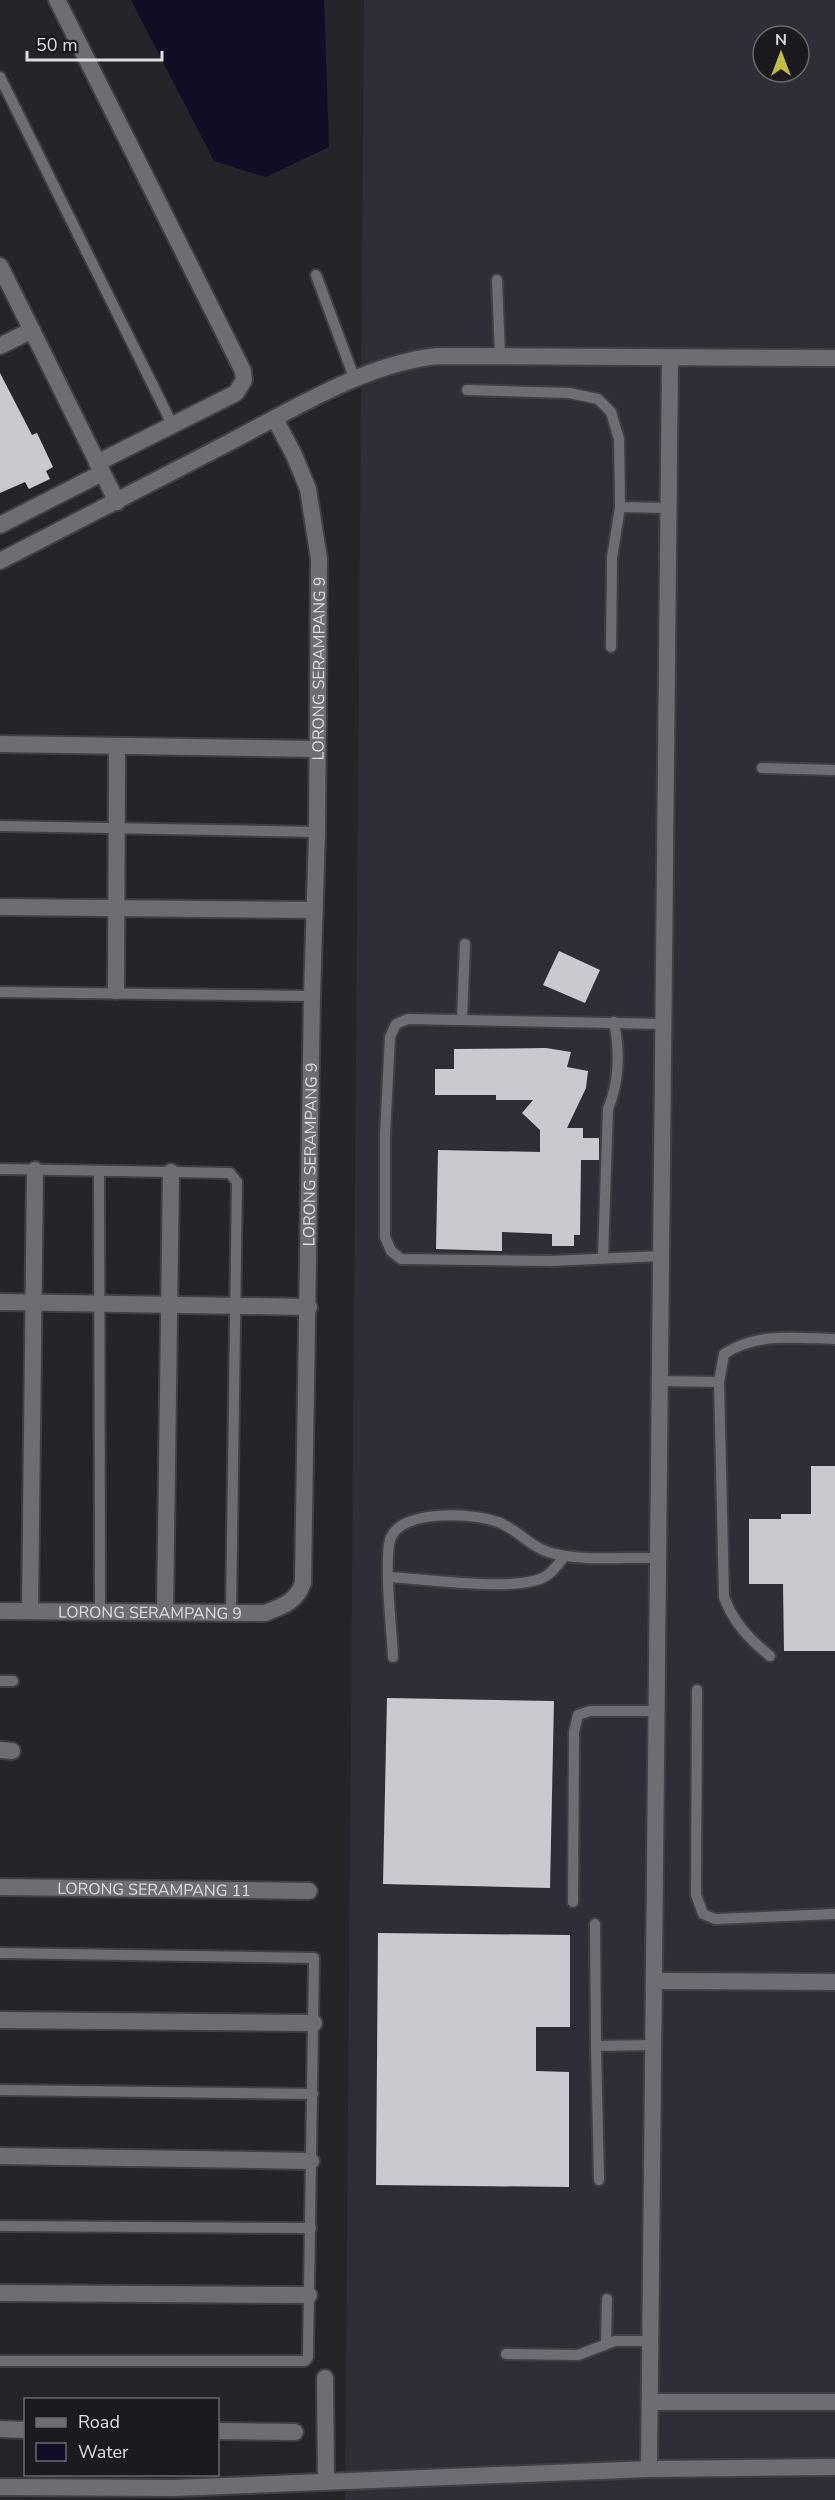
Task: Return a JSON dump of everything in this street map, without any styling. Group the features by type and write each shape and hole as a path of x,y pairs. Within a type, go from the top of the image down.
{"street":[{"path":"0,525 236,393 243,380 243,371 57,0"},
{"path":"0,266 117,502"},
{"path":"0,346 32,330"},
{"path":"649,2469 670,358"},
{"path":"0,561 275,419 379,368 407,359 835,358"},
{"name":"LORONG SERAMPANG 9","path":"0,1611 265,1612 279,1608 298,1595 303,1583 312,996 317,832 319,559 308,489 294,455 275,419"},
{"path":"0,744 317,749"},
{"path":"116,992 114,828 117,747"},
{"path":"0,907 115,906 314,910"},
{"path":"30,1611 35,1170"},
{"path":"165,1612 171,1172"},
{"path":"0,1302 309,1307"},
{"name":"LORONG SERAMPANG 11","path":"0,1887 309,1892"},
{"path":"654,1981 835,1982"},
{"path":"0,2020 314,2023"},
{"path":"0,2156 311,2161"},
{"path":"0,2293 309,2295"},
{"path":"325,2378 326,2482"},
{"path":"650,2402 835,2402"},
{"path":"0,2429 24,2430"},
{"path":"219,2431 295,2432"},
{"path":"0,2487 174,2488 282,2492 326,2482 649,2469 835,2467"}],"lane":[{"path":"0,77 174,426"},
{"path":"316,275 355,380"},
{"path":"497,280 500,357"},
{"path":"467,390 569,393 598,399 612,412 619,439 620,507 612,558 612,647"},
{"path":"620,507 668,508"},
{"path":"762,768 835,770"},
{"path":"0,826 317,832"},
{"path":"462,1020 465,945"},
{"path":"0,992 312,996"},
{"path":"661,1256 551,1261 401,1259 391,1251 385,1237 385,1135 390,1037 396,1024 408,1019 663,1024"},
{"path":"603,1257 608,1109 616,1090 620,1052 614,1022"},
{"path":"0,1169 230,1173 234,1175 237,1182 231,1612"},
{"path":"99,1171 100,1612"},
{"path":"770,1656 732,1618 723,1597 719,1382 723,1354 740,1343 770,1338 835,1339"},
{"path":"660,1381 719,1382"},
{"path":"393,1657 391,1538 404,1522 421,1517 496,1521 512,1528 534,1546 565,1556 658,1558"},
{"path":"390,1577 492,1584 527,1583 546,1576 565,1556"},
{"path":"0,1681 13,1681"},
{"path":"697,1690 696,1895 703,1914 715,1918 835,1914"},
{"path":"573,1902 574,1732 578,1715 590,1711 657,1711"},
{"path":"595,1924 599,2180"},
{"path":"0,1953 314,1958 308,2357 301,2363 0,2361"},
{"path":"596,2046 654,2045"},
{"path":"0,2090 313,2094"},
{"path":"0,2226 311,2228"},
{"path":"606,2343 607,2299"},
{"path":"506,2354 578,2355 595,2350 606,2343 651,2341"}],"shaded area":[{"path":"364,0 835,0 835,2500 345,2500"}],"water":[{"path":"131,0 324,0 329,147 266,177 214,161"}],"building":[{"path":"0,373 32,435 37,433 53,467 46,471 50,479 29,489 25,482 0,493"},
{"path":"559,951 600,970 585,1003 543,985"},
{"path":"546,1048 571,1052 567,1067 588,1071 586,1088 567,1128 583,1128 583,1138 599,1138 599,1160 581,1160 580,1235 574,1235 574,1246 552,1246 552,1234 502,1232 502,1251 436,1249 438,1150 540,1152 540,1130 522,1113 533,1100 496,1100 496,1095 435,1095 435,1069 454,1069 454,1049"},
{"path":"811,1466 835,1466 835,1651 784,1651 783,1584 749,1584 749,1519 781,1519 781,1514 811,1514"},
{"path":"387,1698 554,1701 550,1888 383,1884"},
{"path":"378,1933 570,1935 570,2027 536,2027 536,2071 569,2072 569,2187 376,2185"}]}
